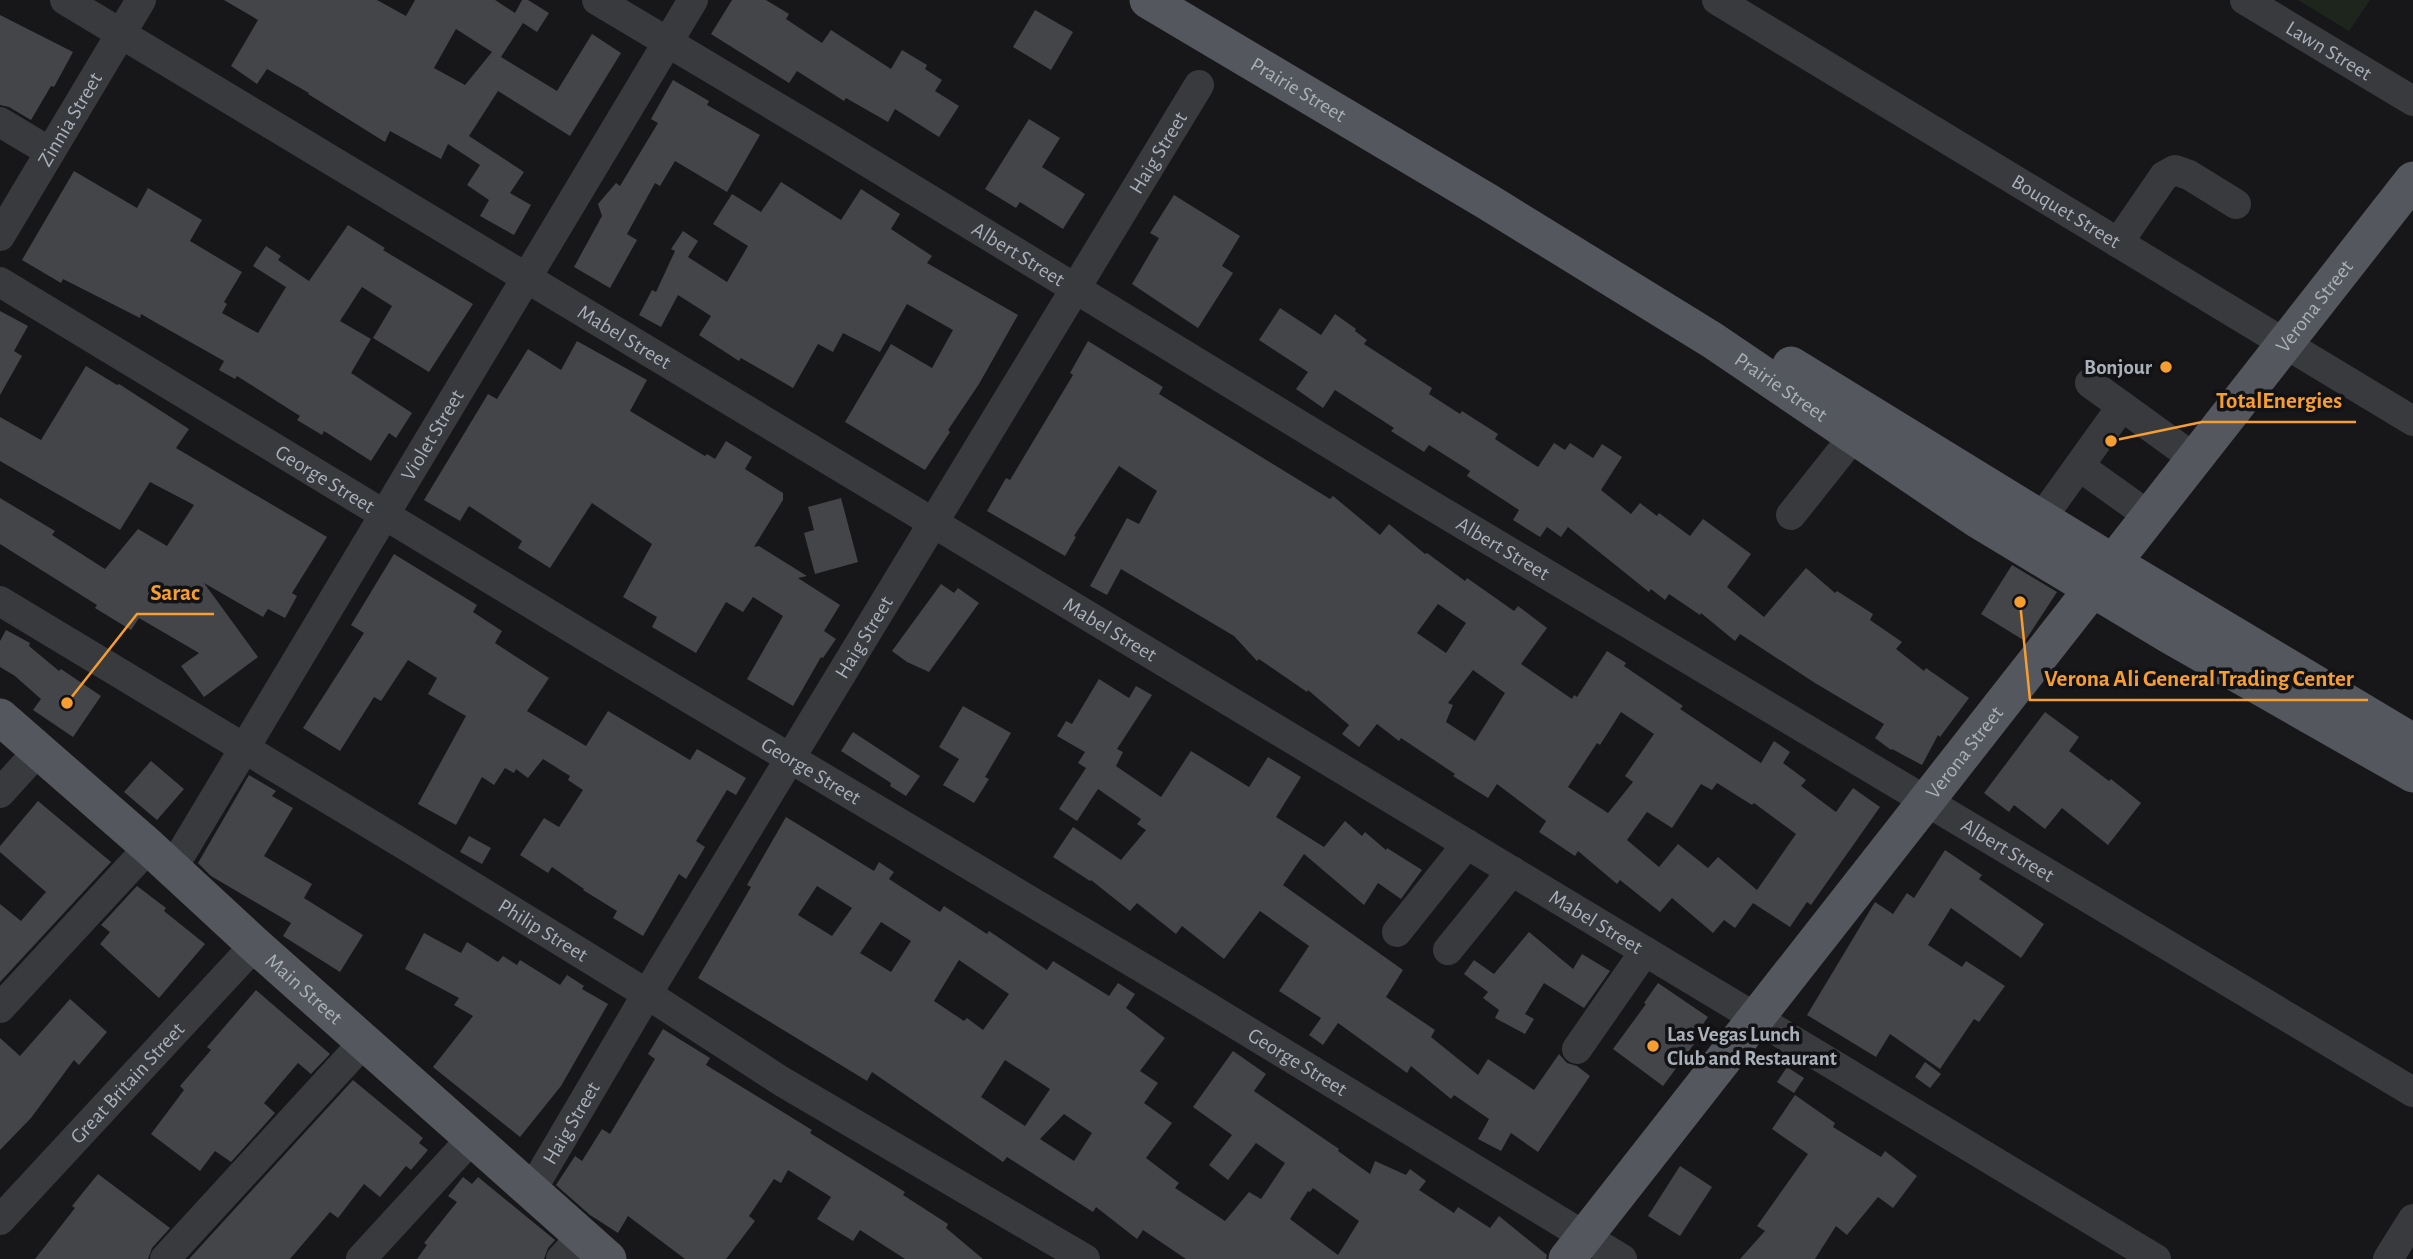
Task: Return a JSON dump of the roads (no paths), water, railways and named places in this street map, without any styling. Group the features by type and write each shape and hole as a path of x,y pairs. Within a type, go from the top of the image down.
{"main road":[{"name":"Prairie Street","path":"1148,0 1476,195 1712,340 1978,520 2102,576 2413,742"},
{"name":"Prairie Street","path":"1187,0 1559,223 2041,519 2102,576 2413,775"},
{"name":"Verona Street","path":"1576,1248 2413,180"},
{"name":"Main Street","path":"0,717 473,1137 531,1191 583,1252"}],"street":[{"name":"Mabel Street","path":"65,0 2156,1259"},
{"name":"Zinnia Street","path":"0,236 141,0"},
{"name":"Albert Street","path":"597,0 1424,501 2413,1092"},
{"name":"Violet Street","path":"0,1008 160,858 244,747 693,0"},
{"name":"Bouquet Street","path":"1717,0 2413,421"},
{"name":"Lawn Street","path":"2245,0 2413,101"},
{"name":"Haig Street","path":"531,1191 931,523 1199,85"},
{"path":"0,122 50,152"},
{"path":"2118,243 2164,176 2175,170 2189,175 2236,204"},
{"name":"George Street","path":"0,282 384,515 1173,986 1576,1248 1622,1259"},
{"path":"2090,383 2194,459"},
{"path":"2041,519 2122,407"},
{"path":"1791,515 1853,437"},
{"path":"2079,467 2149,516"},
{"name":"Philip Street","path":"0,601 647,994 781,1081 1085,1259"},
{"path":"0,793 40,750"},
{"path":"1393,928 1462,841"},
{"path":"1448,950 1512,872"},
{"name":"Great Britain Street","path":"0,1220 255,945"},
{"path":"1577,1049 1645,951"},
{"path":"166,1259 364,1042"},
{"path":"361,1259 473,1137"},
{"path":"2388,1259 2413,1219"}],"place":[{"name":"Bonjour","path":"2166,367"},
{"name":"TotalEnergies","path":"2111,441"},
{"name":"Verona Ali General Trading Center","path":"2020,602"},
{"name":"Sarac","path":"67,703"},
{"name":"Las Vegas Lunch Club and Restaurant","path":"1653,1046"}]}
